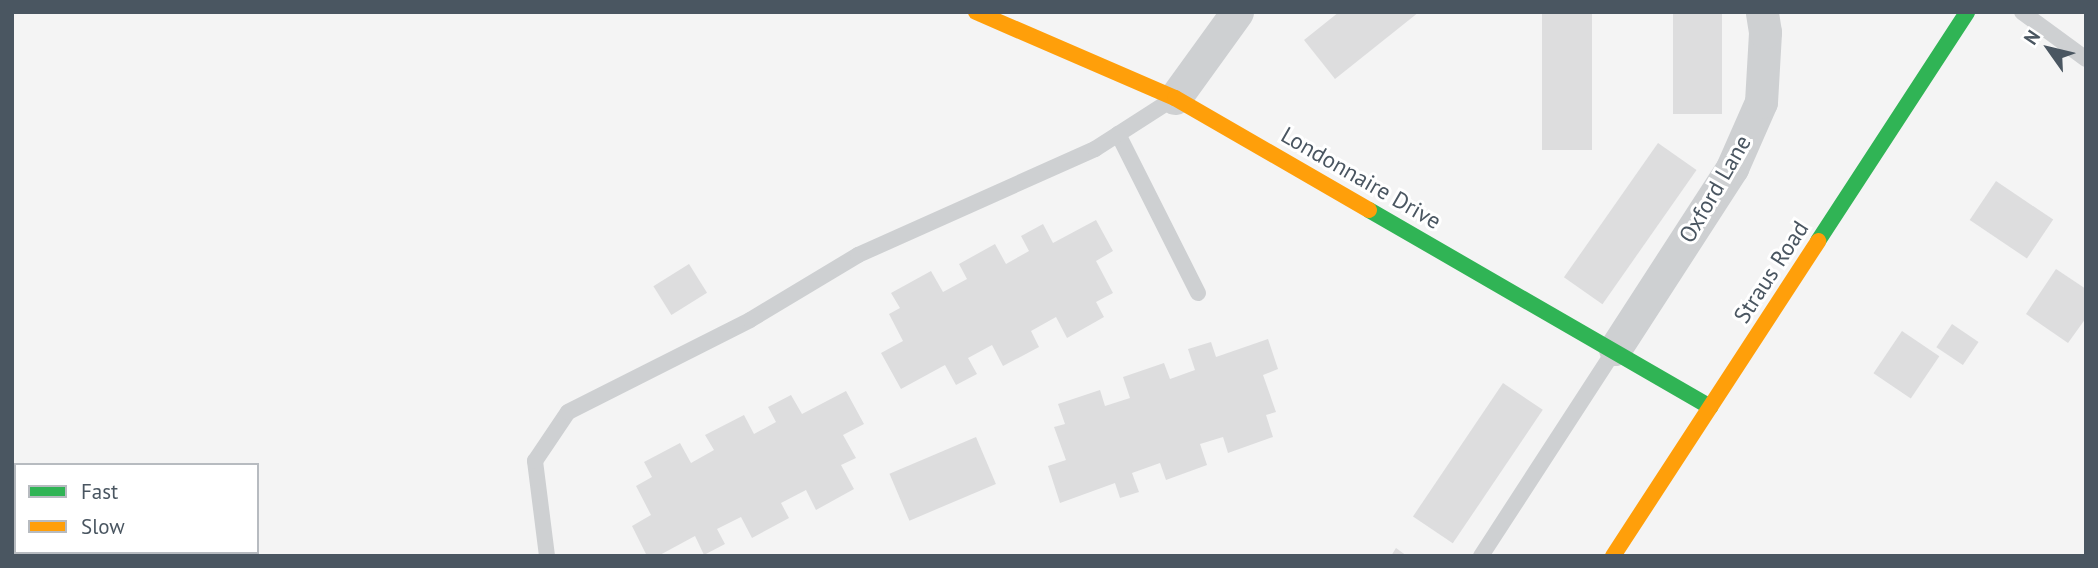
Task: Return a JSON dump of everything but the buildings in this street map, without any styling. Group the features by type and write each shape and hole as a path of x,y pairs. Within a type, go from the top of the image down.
{"street":[{"name":"Londonnaire Drive","path":"976,12 1175,98 1615,349 1710,407"},
{"path":"1175,98 1237,12"},
{"name":"Oxford Lane","path":"1615,349 1732,168 1761,103 1765,32 1762,12"},
{"name":"Straus Road","path":"1613,556 1967,12"}],"lane":[{"path":"2022,12 2086,59"},
{"path":"547,556 535,461 568,412 750,320 858,256 1095,149 1175,98"},
{"path":"1118,134 1198,293"},
{"path":"1480,556 1615,349"}],"traffic: fast":[{"path":"1818,241 1967,12"},
{"path":"1369,210 1710,407"}],"traffic: slow":[{"path":"976,12 1175,98 1369,210"},
{"path":"1613,556 1818,241"}]}
